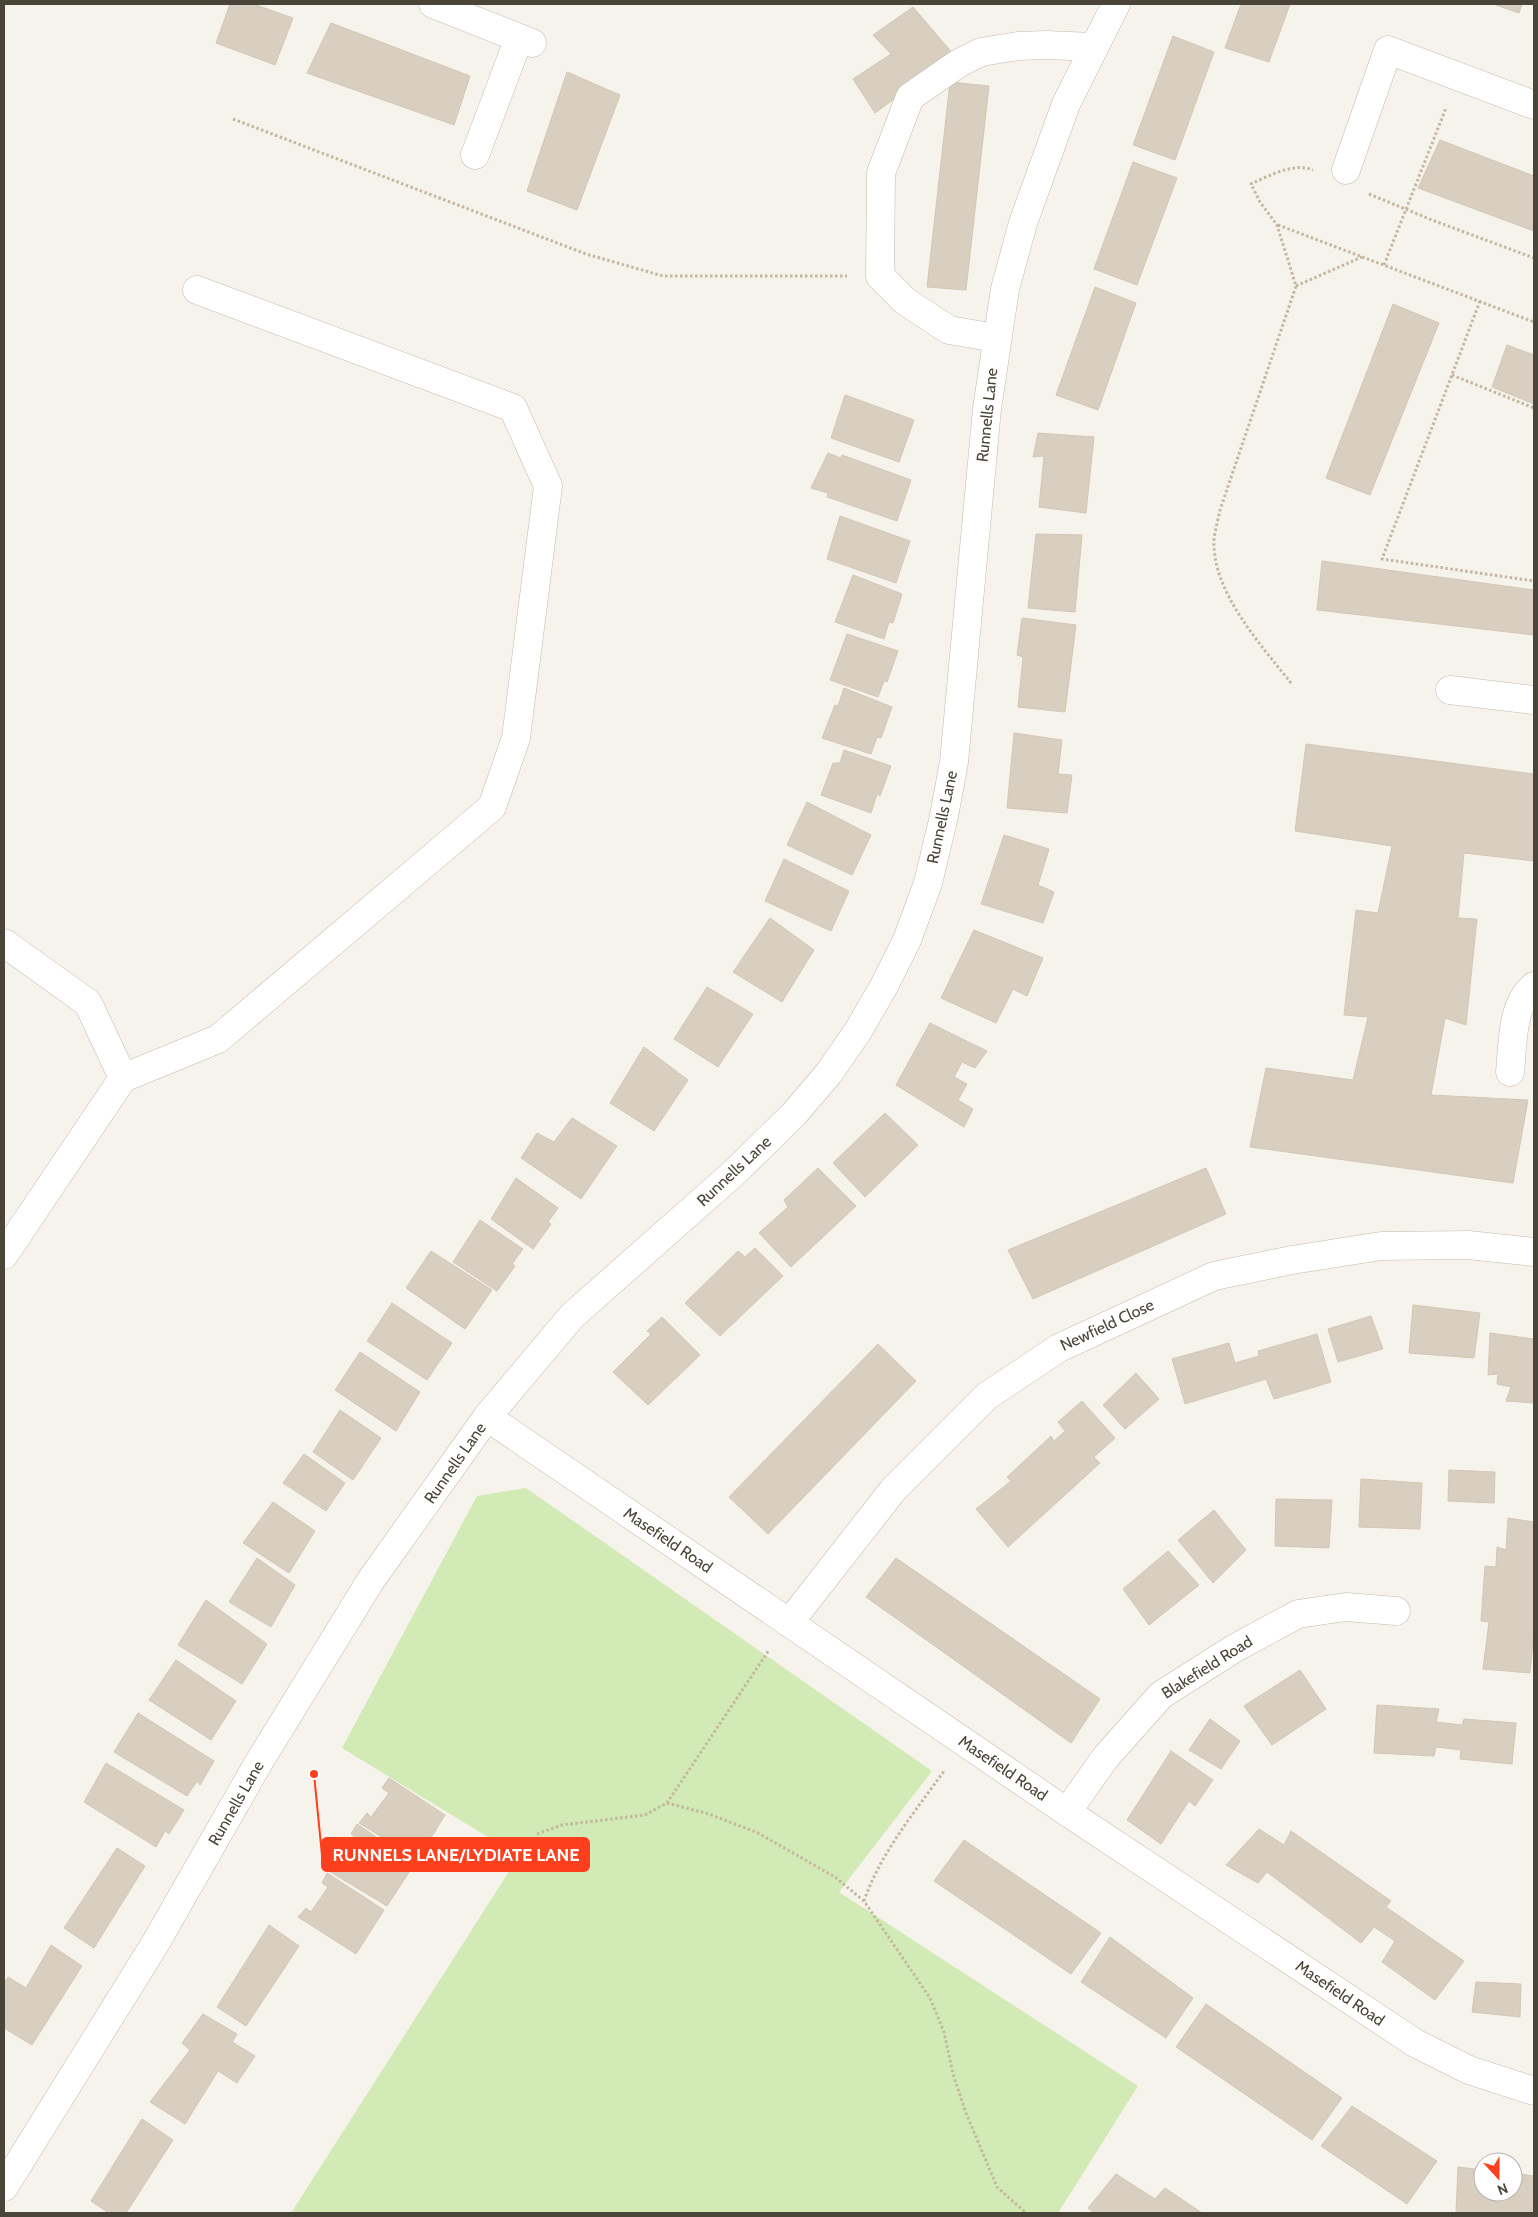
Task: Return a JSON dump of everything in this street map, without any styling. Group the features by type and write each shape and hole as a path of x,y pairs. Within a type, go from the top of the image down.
{"street":[{"path":"433,4 526,40 475,155"},
{"name":"Runnells Lane","path":"4,2187 156,1944 259,1762 371,1580 487,1417 572,1316 736,1170 794,1114 829,1073 858,1031 884,986 903,948 928,883 944,816 954,762 986,419 996,338 1005,289 1023,223 1066,104 1116,4"},
{"path":"996,338 949,330 904,301 880,276 881,173 910,97 960,63 981,52 1018,46 1047,45 1093,48"},
{"path":"1353,180 1388,50 1534,105"},
{"path":"4,1255 123,1078 218,1038 492,807 516,738 548,486 513,408 197,290"},
{"path":"1450,690 1534,700"},
{"path":"4,943 88,1003 123,1078"},
{"path":"1510,1072 1516,1021 1524,998 1534,986"},
{"name":"Newfield Close","path":"782,1633 894,1490 987,1396 1059,1348 1214,1276 1381,1246 1468,1245 1534,1252"},
{"name":"Masefield Road","path":"487,1417 782,1633 1067,1812 1415,2042 1469,2070 1534,2091"},
{"name":"Blakefield Road","path":"1067,1812 1104,1758 1161,1695 1235,1648 1298,1614 1346,1607 1396,1610"}],"path":[{"path":"1384,265 1446,107"},
{"path":"233,119 586,254 663,276 880,276"},
{"path":"1291,683 1256,638 1233,604 1218,571 1214,541 1220,510 1296,286 1277,225 1260,202 1251,184 1274,173 1306,167 1315,171"},
{"path":"1353,180 1405,209 1534,258"},
{"path":"1277,225 1534,322"},
{"path":"1296,286 1363,257"},
{"path":"1480,301 1382,559 1534,580"},
{"path":"1452,375 1534,408"},
{"path":"537,1834 562,1825 644,1815 667,1803 782,1633"},
{"path":"864,1901 871,1881 886,1852 944,1771"},
{"path":"667,1803 709,1814 758,1833 835,1877 864,1901 930,1998 944,2032 953,2074 966,2113 997,2187 1026,2213"}],"green space":[{"path":"526,1488 932,1771 839,1892 1138,2086 1058,2213 291,2213 519,1856 342,1748 477,1496"}],"building":[{"path":"230,4 253,4 293,18 275,65 216,43"},
{"path":"1241,4 1290,4 1269,62 1225,48"},
{"path":"1493,4 1522,4 1519,13"},
{"path":"913,7 954,55 875,113 853,79 891,54 873,35"},
{"path":"331,23 470,76 454,125 307,73"},
{"path":"1173,36 1214,52 1175,160 1133,145"},
{"path":"567,72 620,95 577,210 527,191"},
{"path":"950,82 989,86 966,290 927,287"},
{"path":"1440,140 1534,176 1534,231 1418,188"},
{"path":"1133,162 1177,178 1137,285 1094,269"},
{"path":"1095,287 1136,303 1098,410 1056,395"},
{"path":"1393,304 1439,323 1370,495 1326,478"},
{"path":"1507,345 1534,355 1534,404 1492,387"},
{"path":"845,395 914,420 899,462 831,438"},
{"path":"1038,433 1094,437 1086,513 1039,507 1044,456 1033,457"},
{"path":"828,453 841,458 842,455 911,480 897,521 827,497 828,493 811,488"},
{"path":"840,516 910,541 896,583 827,559"},
{"path":"1036,534 1082,535 1075,612 1028,608"},
{"path":"1322,561 1534,590 1534,635 1317,610"},
{"path":"853,575 902,594 893,623 889,622 884,639 835,622"},
{"path":"1022,618 1076,625 1065,712 1018,707 1023,657 1017,655"},
{"path":"847,634 898,651 887,682 884,681 878,697 830,680"},
{"path":"844,688 892,707 881,738 877,737 871,754 822,738 835,705 838,706"},
{"path":"1014,733 1062,740 1058,774 1072,775 1067,813 1007,808"},
{"path":"1306,744 1534,774 1534,861 1464,853 1458,918 1477,919 1466,1025 1445,1018 1431,1095 1528,1100 1513,1183 1250,1147 1266,1068 1353,1080 1368,1017 1344,1015 1356,910 1378,913 1392,846 1295,831"},
{"path":"844,750 891,766 880,796 877,794 871,813 821,795 833,763 840,763"},
{"path":"807,802 871,835 852,875 787,845"},
{"path":"1004,835 1049,849 1038,885 1054,892 1043,923 981,904"},
{"path":"784,859 849,891 831,931 765,901"},
{"path":"770,918 814,950 782,1002 733,972"},
{"path":"974,930 1043,958 1027,996 1013,989 996,1023 941,998"},
{"path":"707,987 753,1014 718,1067 674,1039"},
{"path":"930,1023 987,1051 975,1068 962,1062 954,1077 967,1084 958,1100 973,1109 964,1127 896,1085"},
{"path":"644,1047 688,1080 654,1131 610,1103"},
{"path":"885,1113 918,1145 865,1197 833,1163"},
{"path":"572,1118 617,1146 581,1199 521,1158 537,1133 554,1142"},
{"path":"818,1168 856,1206 791,1267 759,1233 788,1207 784,1200"},
{"path":"1206,1168 1226,1214 1033,1299 1008,1250"},
{"path":"516,1178 558,1208 548,1222 551,1224 533,1249 491,1219"},
{"path":"480,1220 523,1249 512,1264 515,1266 497,1291 453,1262"},
{"path":"755,1248 783,1276 720,1336 685,1303 738,1251 745,1257"},
{"path":"431,1251 492,1290 465,1329 406,1288"},
{"path":"392,1303 452,1343 427,1380 367,1341"},
{"path":"1413,1305 1480,1313 1474,1358 1409,1353"},
{"path":"1371,1316 1383,1349 1338,1362 1328,1329"},
{"path":"662,1317 700,1355 648,1405 613,1372 651,1334 647,1331"},
{"path":"1490,1333 1534,1339 1534,1403 1506,1401 1511,1387 1497,1384 1498,1374 1488,1375"},
{"path":"1317,1334 1331,1382 1274,1399 1266,1379 1185,1404 1172,1359 1229,1343 1235,1363 1259,1356 1258,1351"},
{"path":"878,1344 916,1381 768,1534 729,1497"},
{"path":"360,1352 420,1392 396,1431 335,1390"},
{"path":"1136,1373 1159,1399 1125,1429 1103,1405"},
{"path":"1082,1401 1115,1438 1094,1457 1100,1463 1008,1547 976,1509 1011,1481 1007,1477 1051,1436 1054,1441 1065,1431 1058,1422"},
{"path":"340,1410 381,1438 353,1480 313,1452"},
{"path":"304,1454 345,1483 326,1511 283,1483"},
{"path":"1449,1470 1495,1472 1494,1503 1448,1501"},
{"path":"1361,1479 1422,1483 1420,1529 1359,1527"},
{"path":"1276,1499 1332,1500 1329,1548 1275,1546"},
{"path":"273,1502 315,1531 289,1573 243,1543"},
{"path":"1214,1510 1246,1550 1213,1583 1178,1540"},
{"path":"1508,1518 1534,1522 1534,1630 1530,1673 1483,1669 1489,1622 1481,1621 1485,1566 1496,1567 1497,1547 1506,1550"},
{"path":"1168,1551 1199,1585 1149,1625 1123,1589"},
{"path":"257,1558 295,1585 271,1627 229,1602"},
{"path":"896,1558 1100,1699 1071,1743 866,1597"},
{"path":"206,1600 267,1644 242,1684 178,1645"},
{"path":"176,1660 236,1701 211,1740 149,1700"},
{"path":"1300,1670 1326,1709 1272,1745 1244,1706"},
{"path":"1377,1705 1439,1709 1436,1722 1462,1725 1464,1719 1516,1723 1512,1764 1460,1759 1461,1750 1436,1747 1434,1756 1374,1753"},
{"path":"138,1713 214,1761 200,1785 197,1781 187,1796 114,1752"},
{"path":"1210,1719 1240,1741 1221,1769 1189,1750"},
{"path":"1171,1751 1213,1780 1195,1806 1189,1801 1161,1844 1127,1820"},
{"path":"106,1763 184,1810 169,1834 165,1831 156,1847 84,1802"},
{"path":"389,1778 445,1815 418,1859 359,1823 367,1813 371,1817 389,1793 382,1788"},
{"path":"357,1824 415,1863 387,1906 329,1871 335,1861 341,1866 358,1839 351,1834"},
{"path":"1259,1829 1284,1845 1291,1831 1391,1901 1386,1907 1464,1961 1435,2000 1382,1962 1395,1941 1374,1927 1361,1943 1267,1872 1258,1883 1226,1865"},
{"path":"964,1840 1101,1933 1071,1974 934,1881"},
{"path":"117,1848 145,1866 94,1948 64,1928"},
{"path":"327,1873 384,1910 356,1954 298,1917 306,1908 311,1912 328,1887 322,1883"},
{"path":"269,1925 299,1946 246,2026 217,2007"},
{"path":"1110,1937 1193,1998 1166,2038 1081,1982"},
{"path":"51,1945 82,1966 32,2045 4,2028 4,1983 8,1977 26,1988"},
{"path":"1476,1982 1521,1984 1520,2017 1472,2012"},
{"path":"1206,2004 1342,2098 1312,2140 1176,2047"},
{"path":"203,2014 237,2034 232,2042 255,2056 237,2083 218,2071 185,2124 150,2102 190,2050 182,2043"},
{"path":"1352,2106 1437,2161 1407,2204 1321,2146"},
{"path":"142,2119 173,2140 126,2213 109,2213 91,2201"},
{"path":"1458,2167 1473,2169 1473,2202 1523,2202 1523,2174 1534,2176 1534,2213 1456,2213"},
{"path":"1116,2174 1155,2199 1165,2188 1202,2213 1094,2213 1088,2208"}],"place":[{"name":"RUNNELS LANE/LYDIATE LANE","path":"314,1774"}]}
